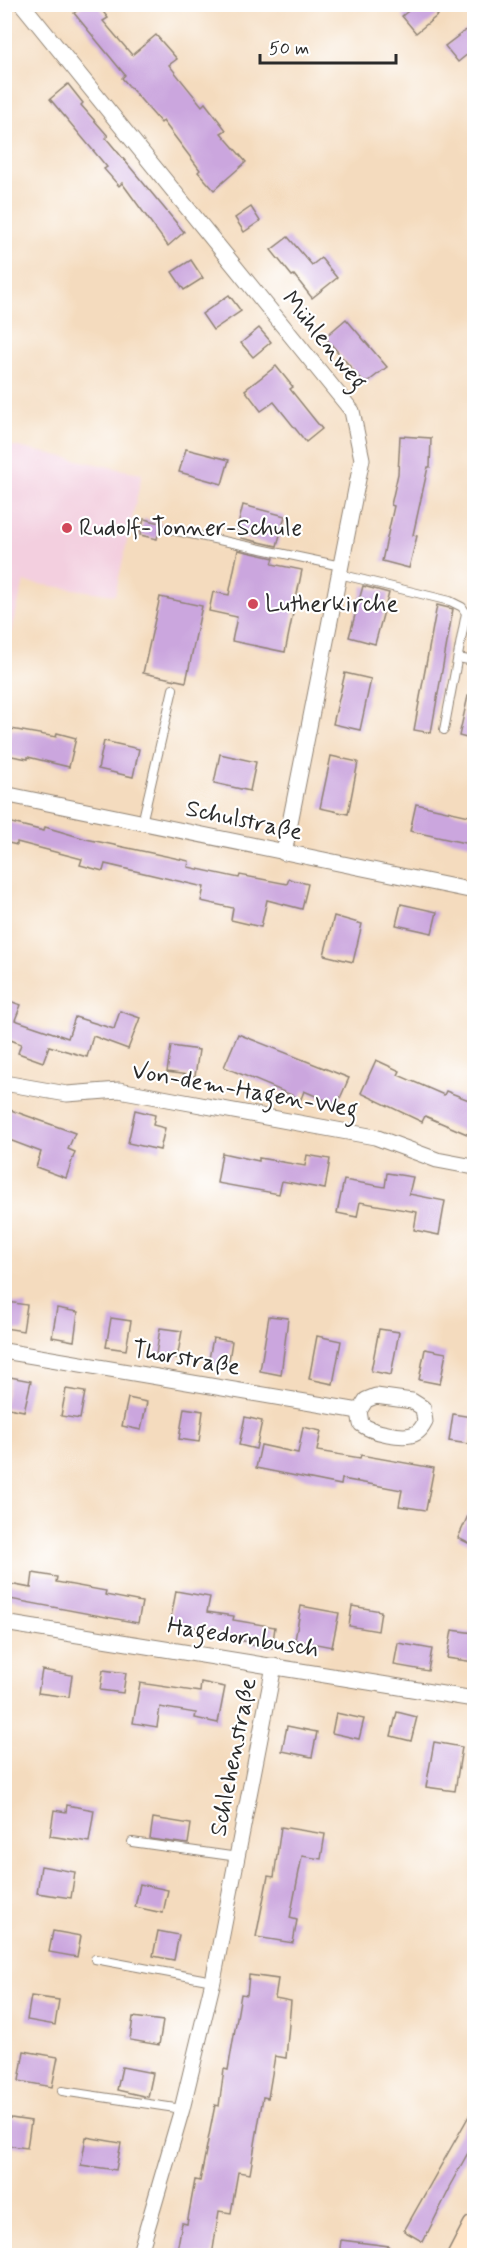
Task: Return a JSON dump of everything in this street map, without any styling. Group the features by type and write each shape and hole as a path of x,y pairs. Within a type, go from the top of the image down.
{"main road":[{"path":"459,2256 474,2227"}],"street":[{"name":"Mühlenweg","path":"22,4 352,411 362,459 284,853"},
{"name":"Schulstraße","path":"4,794 474,891"},
{"name":"Von-dem-Hagen-Weg","path":"4,1083 67,1094 119,1090 375,1137 437,1160 474,1167"},
{"name":"Thorstraße","path":"4,1351 359,1411"},
{"name":"Hagedornbusch","path":"4,1623 474,1699"},
{"name":"Schlehenstraße","path":"139,2256 182,2109 213,1981 274,1666"}],"lane":[{"path":"167,529 340,570 450,601 462,607 466,613 444,730"},
{"path":"458,658 474,661"},
{"path":"142,823 173,689"},
{"name":"Schlehenstraße","path":"132,1842 238,1857"},
{"path":"95,1959 213,1981"},
{"path":"62,2091 182,2109"}],"shaded area":[{"name":"Rudolf-Tonner-Schule","path":"4,444 142,474 115,595 24,582 10,636 4,635"}],"building":[{"path":"85,4 97,4 108,18 103,21 132,55 156,35 177,59 169,65 202,106 205,103 226,130 221,133 246,162 214,190 198,172 200,170 163,121 161,123 122,78 125,75 74,13"},
{"path":"417,4 430,4 438,15 416,33 402,16"},
{"path":"466,30 474,41 474,49 458,62 445,46"},
{"path":"68,84 83,103 81,105 108,136 106,138 184,232 168,246 122,183 119,186 104,169 107,167 50,99"},
{"path":"251,207 260,221 244,232 235,218"},
{"path":"288,237 312,265 321,258 337,278 312,298 271,250"},
{"path":"191,260 203,278 184,290 172,272"},
{"path":"229,295 241,311 213,330 202,314"},
{"path":"346,319 387,367 365,384 325,337"},
{"path":"259,328 271,342 253,357 241,343"},
{"path":"276,366 293,387 290,389 322,429 306,442 274,402 261,411 245,390"},
{"path":"400,436 431,438 430,467 428,467 413,535 417,536 409,568 382,561 394,506 391,505 398,474"},
{"path":"186,449 229,460 222,484 179,472"},
{"path":"243,505 285,516 277,546 241,538 241,534 236,533"},
{"path":"144,519 161,523 157,539 140,535"},
{"name":"Lutherkirche","path":"238,550 274,558 272,564 302,570 285,652 232,641 237,617 209,611 213,592 229,595"},
{"path":"363,586 389,593 375,644 349,637"},
{"path":"160,597 202,606 186,682 143,673"},
{"path":"437,605 453,609 431,733 414,730"},
{"path":"345,673 371,679 360,730 333,724"},
{"path":"468,696 474,697 474,740 459,736"},
{"path":"11,729 56,737 57,733 76,738 69,767 28,757 28,759 6,755"},
{"path":"104,741 139,749 133,777 98,769"},
{"path":"220,754 256,762 250,791 214,783"},
{"path":"331,756 358,762 348,814 320,808"},
{"path":"416,804 474,817 474,845 410,831"},
{"path":"4,821 44,831 45,827 86,839 189,861 188,867 239,878 240,875 287,884 289,879 308,884 302,909 267,900 261,927 231,920 233,908 201,901 204,887 105,864 103,871 80,865 82,859 17,842 17,845 4,842"},
{"path":"401,904 437,912 432,933 396,925"},
{"path":"334,916 362,924 353,962 324,955"},
{"path":"4,999 21,1005 15,1020 68,1038 75,1017 114,1029 120,1011 140,1018 128,1049 93,1036 87,1057 49,1046 43,1062 18,1053 21,1044 8,1039 4,1044"},
{"path":"238,1034 349,1078 337,1105 304,1091 301,1099 224,1067"},
{"path":"171,1046 199,1050 195,1076 167,1072"},
{"path":"376,1060 400,1071 398,1075 444,1095 446,1091 474,1102 474,1137 425,1116 422,1122 361,1093"},
{"path":"8,1109 75,1133 68,1149 75,1152 66,1178 36,1167 41,1152 4,1138 4,1119"},
{"path":"135,1110 155,1115 153,1125 165,1128 160,1150 128,1143"},
{"path":"222,1153 259,1161 259,1158 305,1166 307,1155 330,1159 325,1189 282,1181 279,1194 217,1183"},
{"path":"387,1173 413,1177 409,1194 445,1201 439,1235 414,1230 417,1212 360,1202 357,1217 337,1213 344,1180 385,1187"},
{"path":"8,1302 27,1305 23,1331 4,1328"},
{"path":"57,1308 78,1312 74,1341 52,1337"},
{"path":"269,1316 288,1318 281,1375 260,1371"},
{"path":"111,1318 131,1321 126,1350 106,1347"},
{"path":"160,1328 182,1331 177,1359 156,1355"},
{"path":"379,1329 399,1332 391,1375 371,1371"},
{"path":"317,1336 341,1341 333,1384 309,1379"},
{"path":"213,1338 232,1341 228,1367 208,1364"},
{"path":"425,1349 446,1353 440,1384 419,1380"},
{"path":"10,1377 31,1381 24,1411 4,1407"},
{"path":"66,1389 85,1392 80,1419 61,1416"},
{"path":"128,1398 147,1402 141,1430 122,1426"},
{"path":"184,1408 203,1411 199,1442 179,1439"},
{"path":"453,1414 472,1417 468,1444 449,1441"},
{"path":"245,1417 262,1421 256,1449 239,1445"},
{"path":"303,1427 321,1431 317,1451 360,1458 361,1455 434,1468 426,1510 399,1506 402,1490 342,1479 341,1485 256,1468 261,1445 298,1453"},
{"path":"474,1502 474,1546 458,1538"},
{"path":"33,1573 57,1577 56,1582 106,1591 105,1595 142,1602 138,1623 4,1598 4,1583 31,1588"},
{"path":"176,1591 210,1597 207,1612 234,1616 233,1620 275,1627 272,1648 250,1645 251,1642 217,1638 218,1631 170,1623"},
{"path":"301,1606 339,1613 332,1647 295,1640"},
{"path":"352,1606 381,1611 378,1631 349,1626"},
{"path":"452,1630 474,1633 474,1662 447,1658"},
{"path":"398,1643 432,1649 428,1671 394,1665"},
{"path":"42,1670 72,1675 69,1697 38,1693"},
{"path":"103,1670 126,1673 123,1693 100,1690"},
{"path":"201,1682 225,1687 218,1723 195,1718 196,1713 160,1707 157,1727 133,1723 140,1683 200,1692"},
{"path":"397,1712 417,1717 411,1741 391,1736"},
{"path":"336,1713 364,1719 359,1739 332,1733"},
{"path":"287,1726 317,1732 312,1757 282,1751"},
{"path":"434,1742 462,1747 455,1791 426,1787"},
{"path":"67,1805 94,1810 89,1842 50,1836 54,1810 66,1812"},
{"path":"153,1818 191,1824 188,1844 150,1839"},
{"path":"281,1827 325,1834 321,1859 302,1856 290,1918 297,1920 293,1943 256,1937 268,1876 274,1877"},
{"path":"41,1866 75,1872 71,1898 37,1893"},
{"path":"140,1884 168,1890 163,1913 135,1907"},
{"path":"53,1931 81,1936 77,1957 49,1952"},
{"path":"158,1931 179,1935 174,1960 153,1956"},
{"path":"249,1975 278,1979 275,1998 291,2001 286,2058 275,2056 268,2098 263,2097 250,2174 238,2172 231,2213 219,2211 212,2256 177,2251 182,2223 187,2224 195,2180 200,2181 215,2105 219,2106 224,2069 228,2070 241,1994 247,1995"},
{"path":"31,1996 59,2000 55,2025 27,2020"},
{"path":"133,2017 163,2021 159,2045 130,2040"},
{"path":"24,2051 58,2057 52,2087 19,2081"},
{"path":"122,2067 153,2073 148,2097 117,2090"},
{"path":"474,2107 474,2142 449,2187 423,2242 404,2231"},
{"path":"4,2117 31,2121 27,2148 4,2145"},
{"path":"86,2137 121,2143 116,2170 81,2165"},
{"path":"341,2240 389,2246 388,2256 339,2256"}],"place":[{"name":"Rudolf-Tonner-Schule","path":"67,528"},
{"name":"Lutherkirche","path":"253,604"}]}
